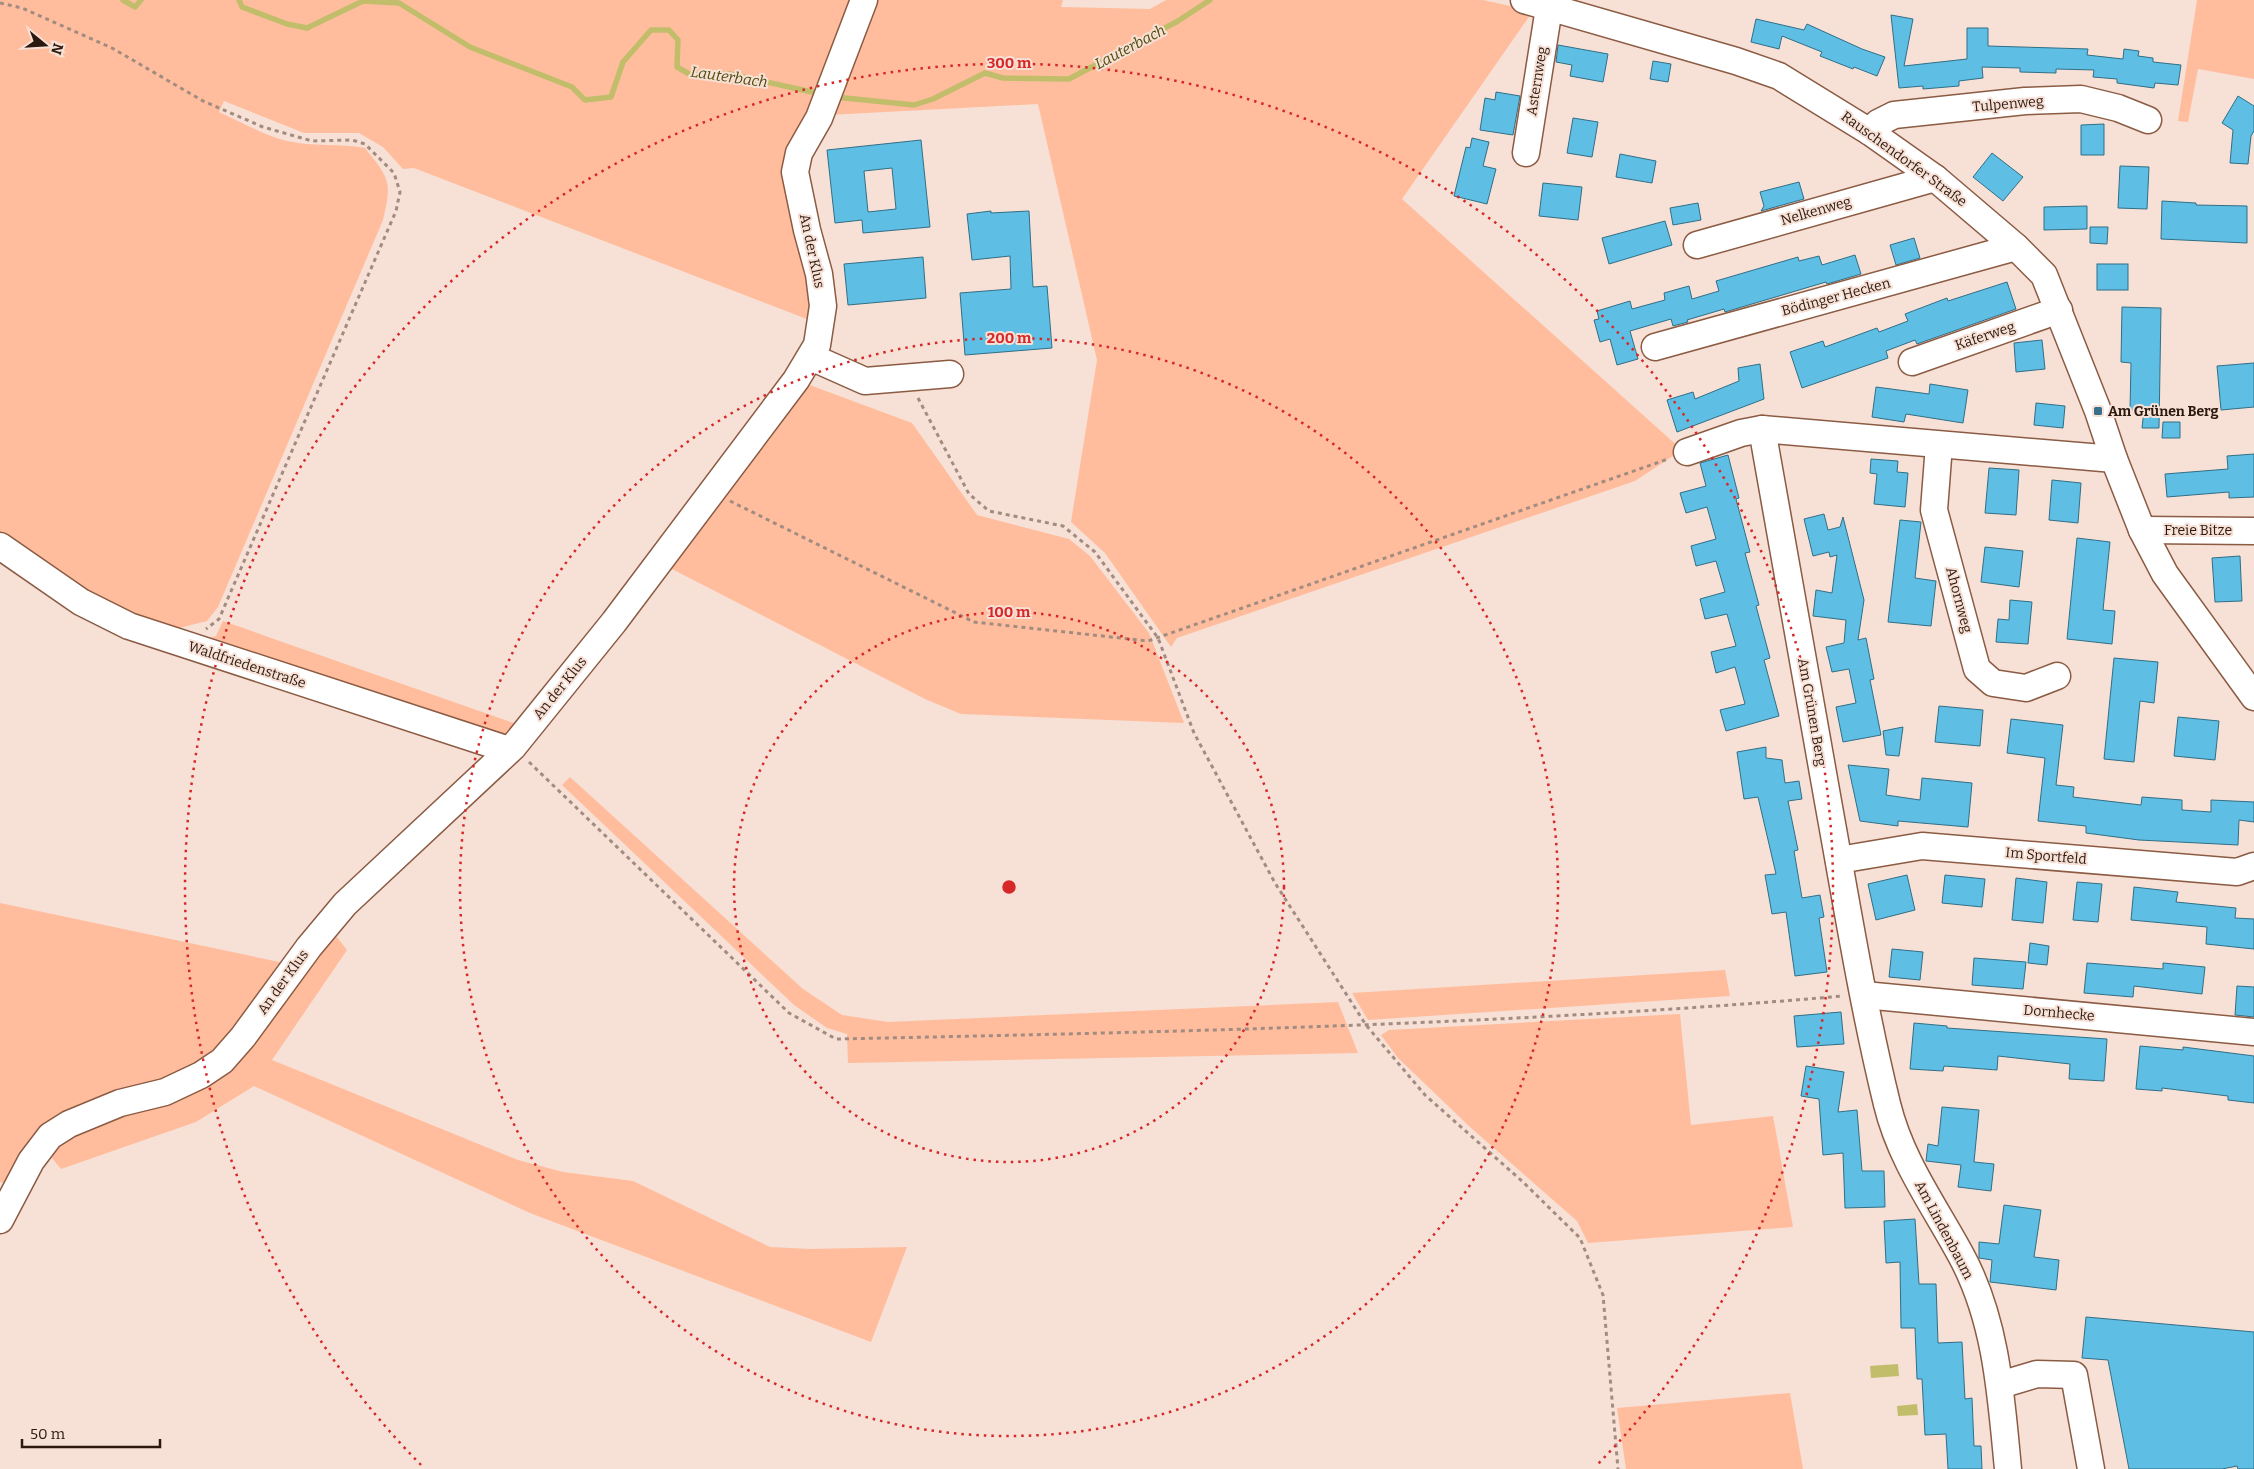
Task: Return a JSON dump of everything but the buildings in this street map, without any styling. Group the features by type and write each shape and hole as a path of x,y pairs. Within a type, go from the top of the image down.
{"street":[{"name":"An der Klus","path":"0,1220 31,1161 50,1136 69,1124 120,1103 165,1092 201,1075 222,1060 243,1037 308,947 345,904 511,749 614,622 796,380 817,344 823,306 819,274 807,230 796,172 799,154 819,118 864,0"},
{"name":"Rauschendorfer Straße","path":"1524,0 1772,73 1870,132 1935,178 2016,247 2044,275 2098,410 2114,460 2142,530 2165,574 2254,696"},
{"name":"Asternweg","path":"1526,153 1549,8"},
{"name":"Tulpenweg","path":"1870,132 1878,123 1894,115 2025,101 2081,99 2118,108 2148,120"},
{"name":"Nelkenweg","path":"1698,245 1935,178"},
{"name":"Bödinger Hecken","path":"1655,347 2016,247"},
{"name":"Käferweg","path":"1912,362 2059,310"},
{"path":"811,357 865,381 950,374"},
{"path":"1688,452 1741,433 1762,429 2114,460"},
{"name":"Am Grünen Berg","path":"1762,429 1838,860 1864,994"},
{"name":"Ahornweg","path":"1939,445 1934,510 1977,669 1993,683 2026,688 2057,676"},
{"name":"Freie Bitze","path":"2142,530 2254,531"},
{"name":"Waldfriedenstraße","path":"0,546 81,602 129,626 511,749"},
{"name":"Im Sportfeld","path":"1838,860 1922,846 2237,872 2254,866"},
{"name":"Dornhecke","path":"1864,994 2254,1032"},
{"name":"Am Lindenbaum","path":"1864,994 1888,1108 1907,1159 1932,1208 1964,1260 1984,1310 1997,1359 2008,1469"},
{"path":"2000,1384 2037,1374 2074,1375 2091,1469"}],"path":[{"path":"0,3 22,8 112,48 203,101 263,127 312,141 352,140 365,144 394,172 400,192 396,211 219,619 202,633"},
{"path":"907,378 969,494 989,511 1063,526 1095,552 1158,638 1194,734 1275,883 1366,1026 1425,1095 1523,1182 1580,1238 1603,1295 1618,1469"},
{"path":"712,492 974,622 1148,641 1688,452"},
{"path":"511,749 789,1013 836,1040 1366,1026 1710,1008 1864,994"}],"shaded area":[{"path":"0,0 856,0 829,75 791,148 813,284 812,321 414,168 403,169 383,147 359,133 304,133 224,101 219,112 261,132 287,141 365,148 384,174 387,181 388,197 383,220 218,607 207,621 179,628 152,625 132,618 0,538"},
{"path":"874,0 1063,0 1061,7 1150,9 1166,0 1483,0 1533,11 1402,199 1682,450 1635,481 1177,638 1171,647 1105,553 1071,522 1097,360 1038,104 828,115"},
{"path":"2197,0 2254,0 2254,79 2198,69 2188,122 2178,121"},
{"path":"807,384 912,423 977,515 1069,539 1090,556 1149,633 1184,723 961,714 925,699 666,566"},
{"path":"223,621 522,726 506,738 195,642 216,636"},
{"path":"570,777 803,989 842,1015 888,1022 1338,1002 1358,1053 848,1063 847,1034 827,1028 794,1005 562,785"},
{"path":"0,903 284,963 216,1055 188,1070 123,1096 66,1110 23,1150 9,1185 0,1182"},
{"path":"333,932 347,950 272,1060 518,1160 563,1172 633,1181 770,1247 810,1249 907,1247 871,1342 530,1213 254,1086 196,1122 61,1169 48,1153 69,1133 166,1100"},
{"path":"1725,970 1730,996 1368,1020 1352,993"},
{"path":"1680,1014 1691,1125 1773,1116 1793,1227 1588,1243 1577,1221 1470,1127 1398,1058 1381,1035 1389,1030"},
{"path":"1898,1364 1899,1376 1871,1378 1870,1366"},
{"path":"1790,1393 1803,1469 1626,1469 1617,1408"},
{"path":"1917,1404 1918,1415 1898,1416 1897,1406"}],"waterway":[{"name":"Lauterbach","path":"123,0 135,7 141,0"},
{"name":"Lauterbach","path":"239,0 242,7 287,24 307,28 363,1 399,3 470,47 572,87 585,100 611,97 623,62 651,30 669,30 678,40 677,67 691,75 730,74 821,94"},
{"name":"Lauterbach","path":"835,97 914,105 933,99 985,73 1003,78 1069,79 1178,21 1210,0"}],"place":[{"name":"Am Grünen Berg","path":"2098,411"}]}
